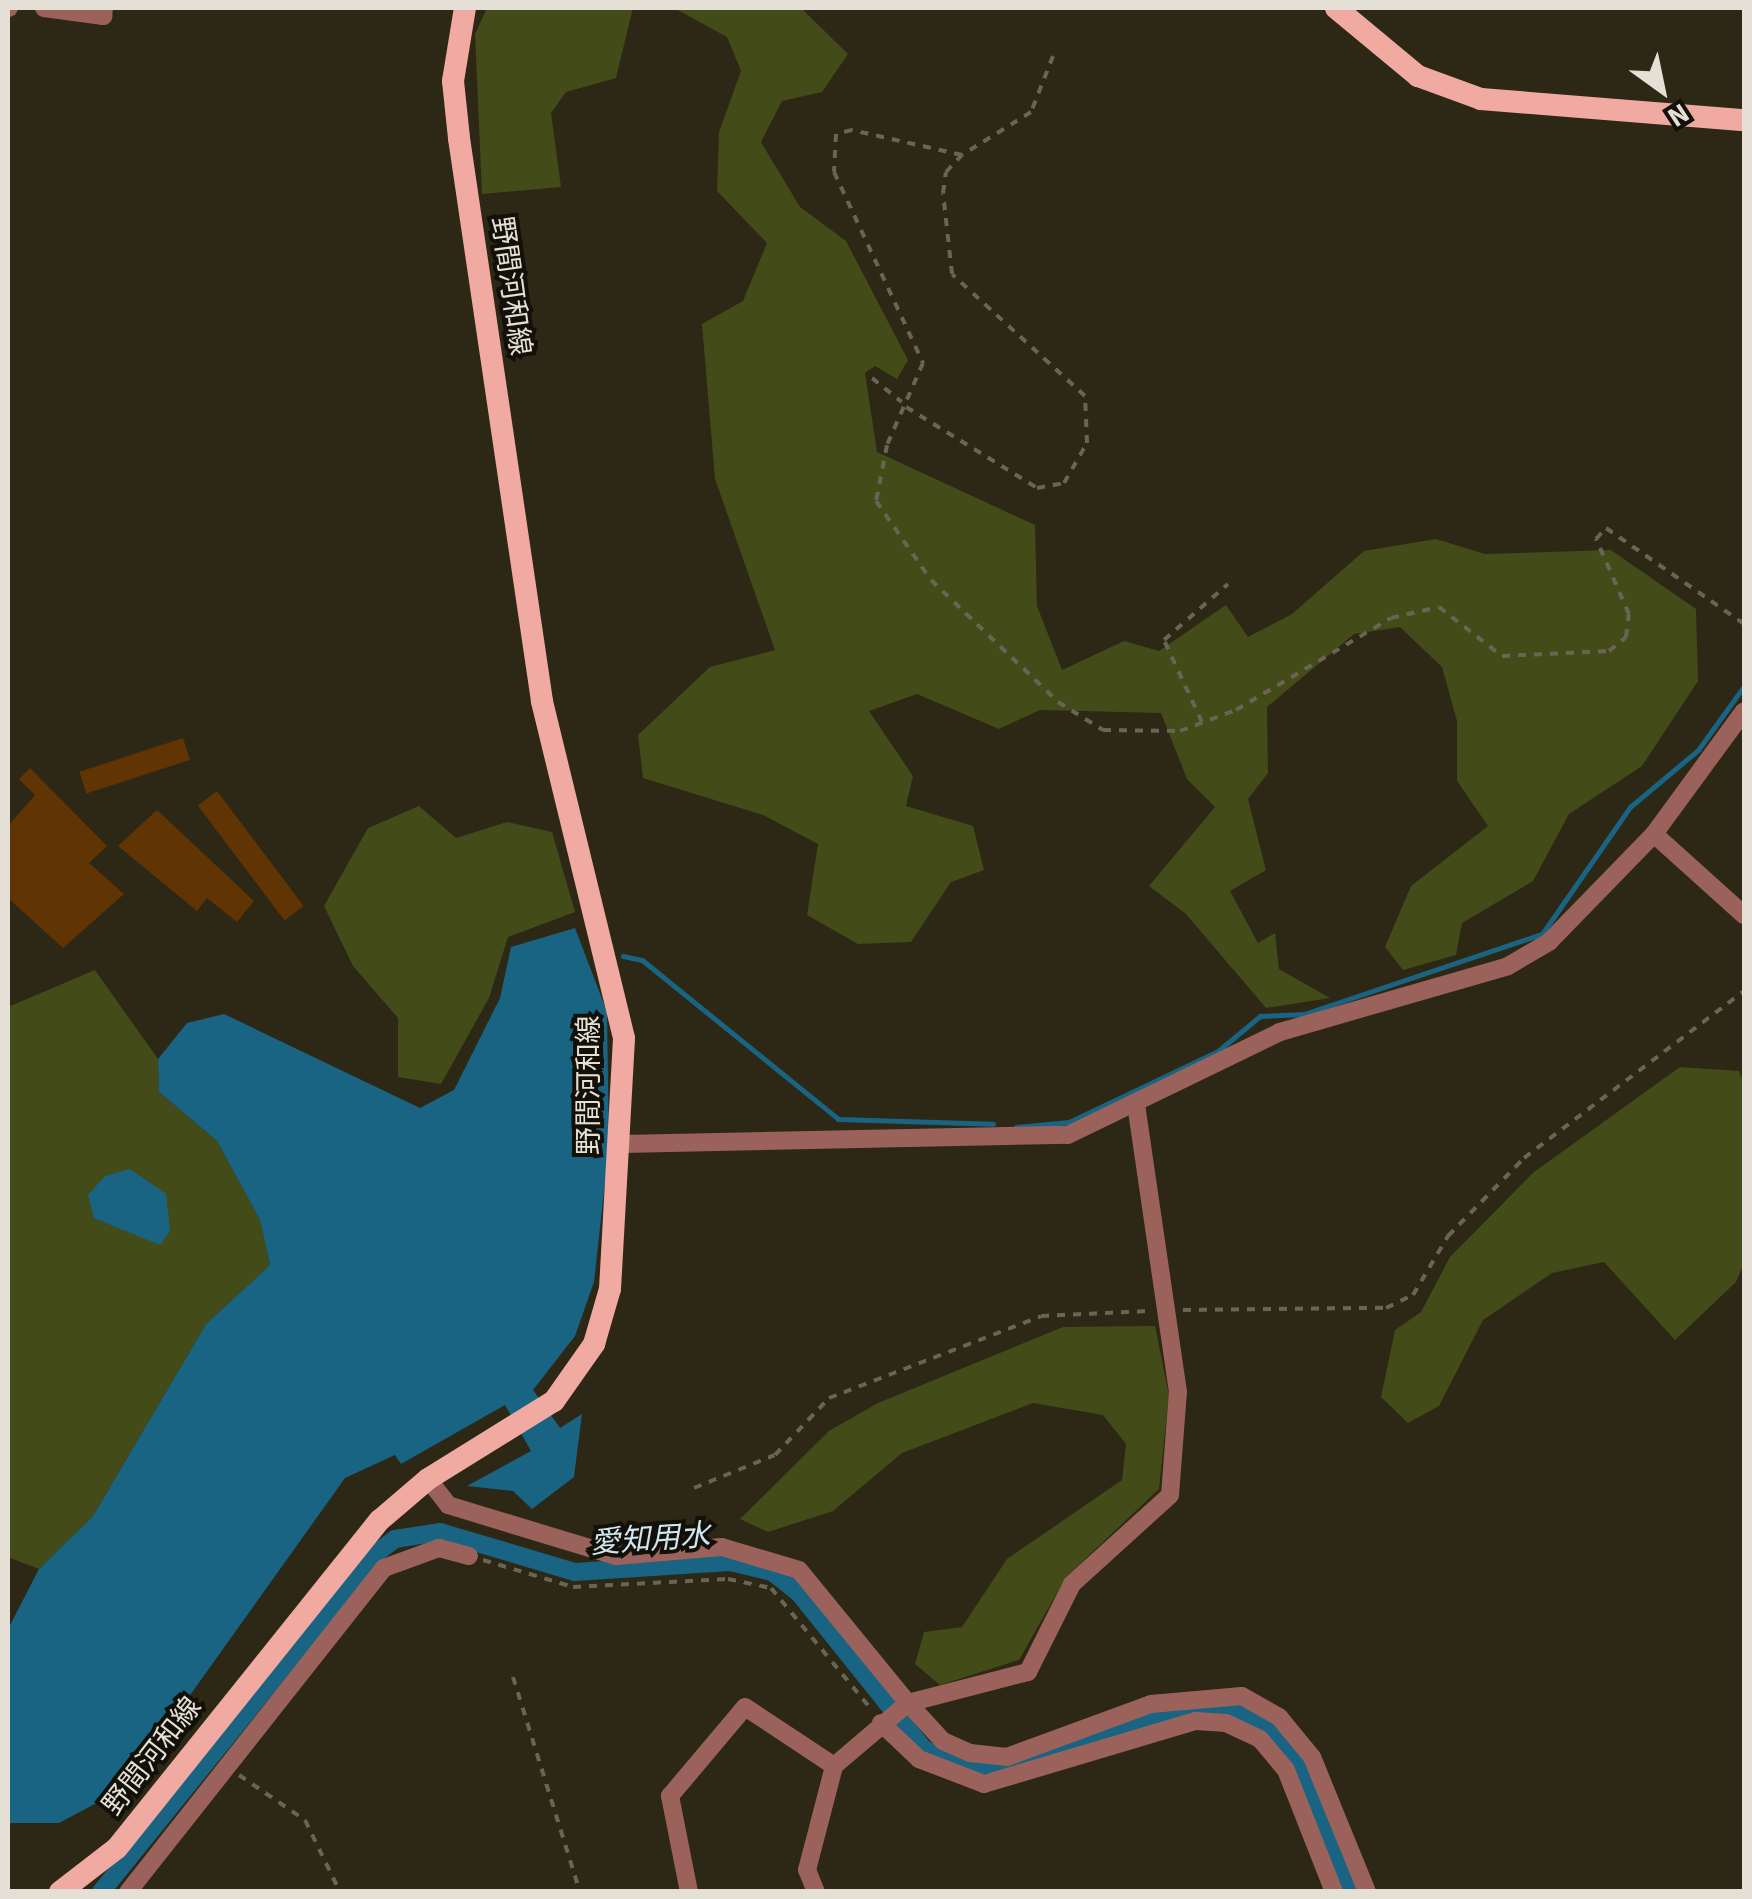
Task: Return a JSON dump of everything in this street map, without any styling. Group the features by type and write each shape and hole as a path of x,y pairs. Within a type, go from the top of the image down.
{"main road":[{"name":"野間河和線","path":"60,1892 117,1848 339,1564 428,1479 554,1401 604,1316 622,1144 620,1006 561,805 462,157 454,82 465,8"},
{"path":"1336,8 1418,76 1482,99 1744,120"}],"street":[{"path":"44,8 103,16 104,8"},
{"path":"622,1144 1002,1141 1068,1134 1136,1105 1280,1032 1508,966 1549,942 1654,834 1744,711"},
{"path":"1654,834 1744,914"},
{"path":"816,1892 807,1870 834,1766 908,1703 1028,1672 1072,1584 1170,1496 1178,1392 1170,1310 1136,1105"},
{"path":"428,1479 448,1505 616,1556 722,1548 766,1554 798,1570 943,1741 1007,1757 1151,1704 1242,1696 1279,1717 1312,1757 1367,1892"},
{"path":"128,1892 384,1568 440,1548 469,1556"},
{"path":"689,1892 670,1796 737,1714 765,1713 834,1766"},
{"path":"882,1723 919,1760 984,1784 1196,1721 1226,1723 1260,1739 1286,1770 1334,1892"}],"path":[{"path":"872,378 903,404 1037,488 1064,483 1087,444 1085,396 952,274 944,193 946,172 962,154 1031,112 1053,56"},
{"path":"962,154 916,139 836,134 834,172 922,363 903,404 876,501 931,580 1092,724 1135,734 1202,722 1391,618 1439,607 1502,656 1619,646 1629,614 1596,539 1606,528 1744,624"},
{"path":"1202,722 1164,640 1228,584"},
{"path":"694,1488 775,1455 829,1398 1041,1316 1170,1310 1386,1308 1412,1295 1448,1236 1524,1158 1744,991"},
{"path":"469,1556 573,1587 728,1579 771,1588 882,1723"},
{"path":"513,1677 580,1892"},
{"path":"227,1767 305,1820 340,1892"}],"green space":[{"path":"487,8 633,8 616,78 566,92 551,113 561,187 482,194 475,34"},
{"path":"674,8 801,8 848,54 822,92 782,101 761,142 800,207 846,241 908,360 897,379 875,366 865,373 877,452 1035,525 1037,606 1062,670 1124,641 1159,651 1226,605 1248,637 1292,614 1364,551 1436,539 1485,554 1611,550 1696,609 1698,681 1642,766 1569,814 1533,881 1462,923 1456,955 1403,970 1385,947 1411,886 1488,826 1457,781 1457,721 1442,667 1400,627 1354,634 1267,707 1268,773 1248,799 1266,870 1230,891 1258,943 1275,933 1279,969 1330,998 1266,1008 1186,914 1149,886 1215,807 1187,779 1161,713 1040,710 999,729 917,694 869,711 913,776 906,806 973,826 984,870 951,882 911,942 858,944 807,915 818,844 763,815 643,778 638,735 710,667 775,650 715,479 702,324 743,301 767,243 717,191 719,132 741,71 727,37"},
{"path":"419,806 456,838 507,822 552,832 575,912 508,937 489,998 441,1084 398,1077 398,1018 353,966 324,906 368,828"},
{"path":"95,970 158,1059 159,1092 217,1141 260,1220 270,1265 206,1324 93,1516 39,1569 8,1557 8,1007"},
{"path":"1680,1067 1739,1071 1744,1084 1744,1263 1736,1282 1675,1340 1604,1262 1552,1273 1483,1320 1439,1406 1408,1423 1381,1397 1395,1330 1421,1312 1450,1257 1534,1172"},
{"path":"1155,1326 1169,1395 1159,1489 1066,1577 1019,1660 940,1685 915,1664 924,1632 962,1627 1007,1559 1122,1480 1126,1444 1103,1415 1033,1403 902,1453 833,1511 768,1532 740,1519 829,1431 878,1403 1063,1327"}],"water":[{"path":"575,928 607,1012 609,1146 594,1282 575,1336 533,1390 560,1428 582,1414 574,1477 532,1509 513,1491 467,1486 531,1451 505,1405 401,1464 395,1455 345,1478 123,1789 59,1823 8,1823 8,1629 39,1569 93,1516 206,1324 270,1265 260,1220 217,1141 159,1092 158,1059 187,1023 224,1014 420,1108 454,1090 500,998 511,947"},
{"path":"130,1169 166,1194 170,1231 160,1245 94,1218 88,1195 105,1176"}],"building":[{"path":"183,738 190,760 86,794 79,772"},
{"path":"30,768 107,846 89,863 124,894 63,948 8,898 8,826 35,795 19,779"},
{"path":"217,791 304,906 284,920 198,805"},
{"path":"157,810 254,901 237,922 207,898 197,911 118,846"}],"waterway":[{"path":"1016,1127 1069,1122 1218,1051 1260,1016 1304,1014 1542,934 1630,807 1698,750 1744,686"},
{"path":"623,956 642,960 838,1119 993,1124"},
{"name":"愛知用水","path":"101,1892 375,1554 395,1539 440,1532 575,1572 730,1562 772,1572 799,1593 923,1748 949,1763 1013,1767 1158,1717 1233,1710 1268,1728 1301,1763 1350,1892"}]}
